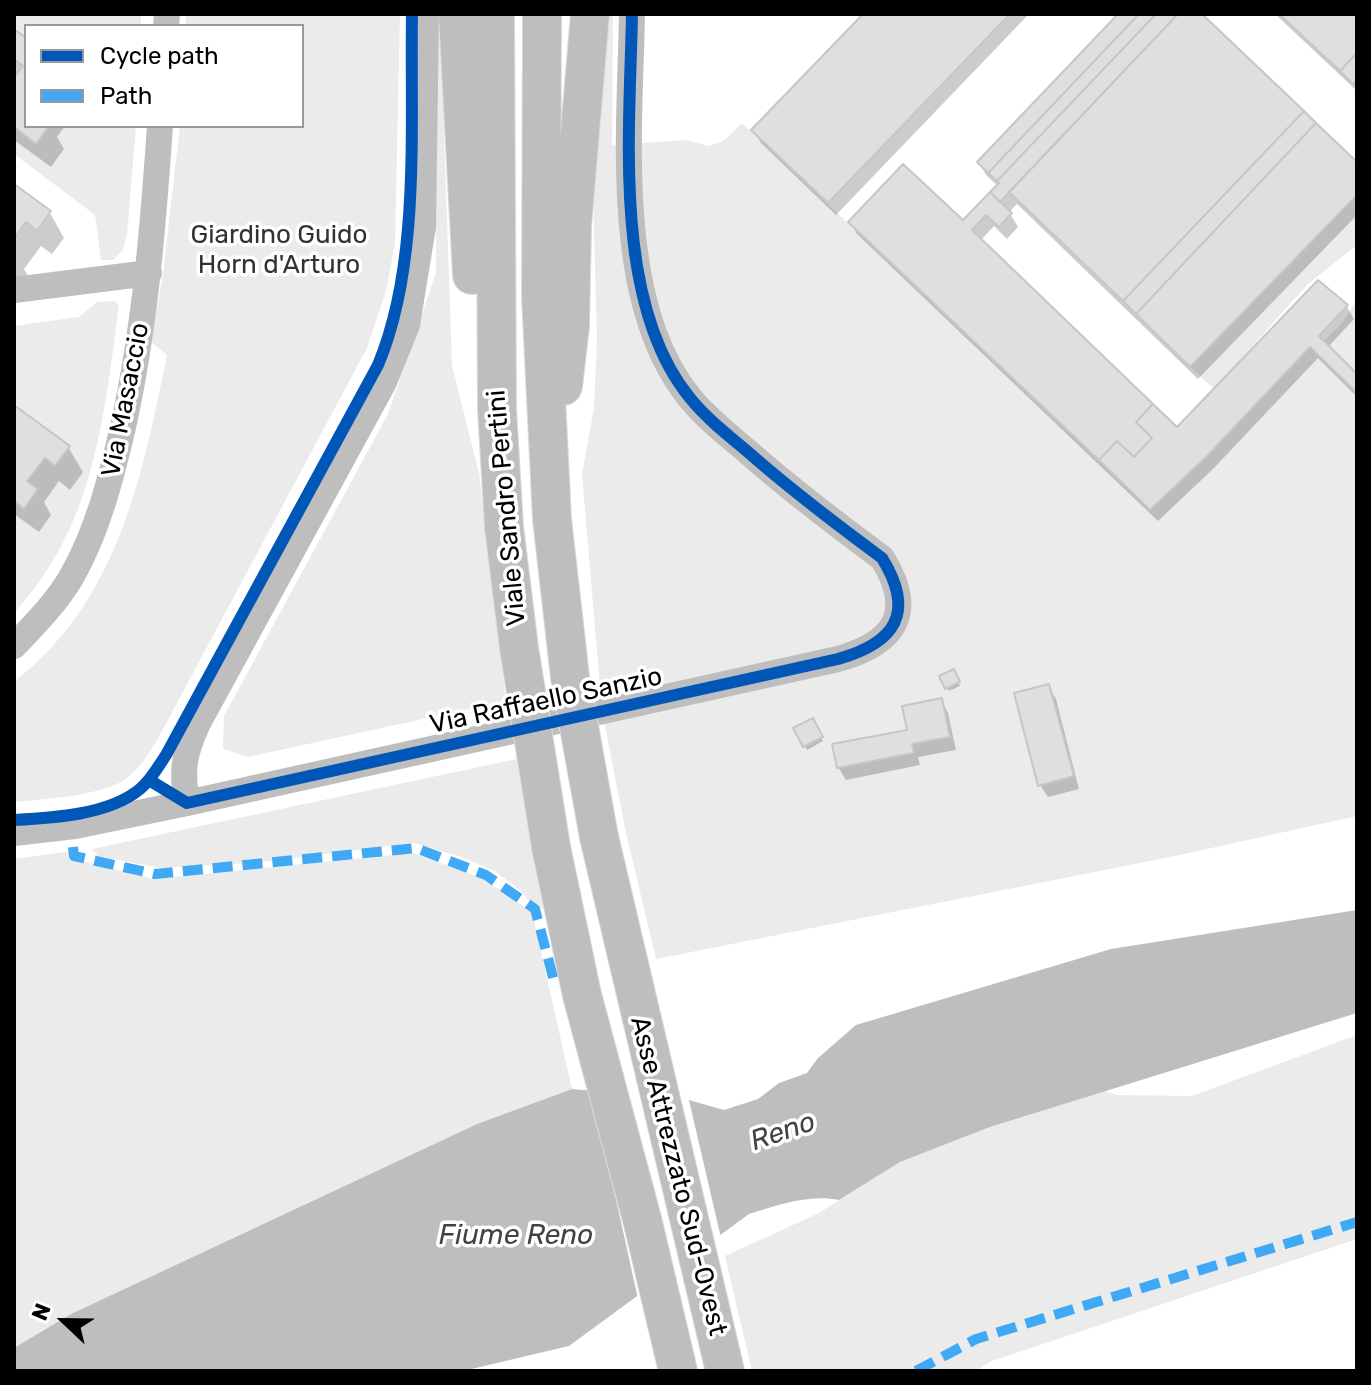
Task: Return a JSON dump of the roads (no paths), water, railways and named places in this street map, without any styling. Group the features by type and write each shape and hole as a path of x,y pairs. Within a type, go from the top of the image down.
{"highway":[{"path":"458,14 474,315 497,409"},
{"name":"Viale Sandro Pertini","path":"495,14 497,409 504,527 533,749 582,995"},
{"name":"Viale Sandro Pertini","path":"542,14 541,297 552,502 570,677 599,837 631,982"},
{"path":"552,502 570,326 572,226 590,14"},
{"name":"Asse Attrezzato Sud-Ovest","path":"631,982 725,1371"},
{"name":"Asse Attrezzato Sud-Ovest","path":"582,995 643,1223 678,1371"}],"street":[{"path":"187,803 183,768 189,742 384,382 407,325 423,227 426,14"},
{"name":"Via Raffaello Sanzio","path":"14,833 75,826 187,803 838,659 865,651 889,634 897,615 898,599 882,558 801,498 707,416 688,396 653,332 631,230 632,14"},
{"name":"Via Masaccio","path":"14,646 45,614 72,577 105,498 135,373 149,273 160,128"},
{"path":"14,290 149,273"}],"water":[{"name":"Fiume Reno","path":"1357,910 1357,1013 990,1127 900,1162 839,1200 805,1199 749,1214 569,1346 463,1371 14,1371 14,1348 71,1314 477,1124 572,1089 689,1100 724,1110 758,1099 779,1083 807,1073 818,1058 856,1025 1111,949"}],"park label":[{"name":"Giardino Guido Horn d'Arturo","path":"279,250"}],"water label":[{"name":"Reno","path":"783,1132"}]}
